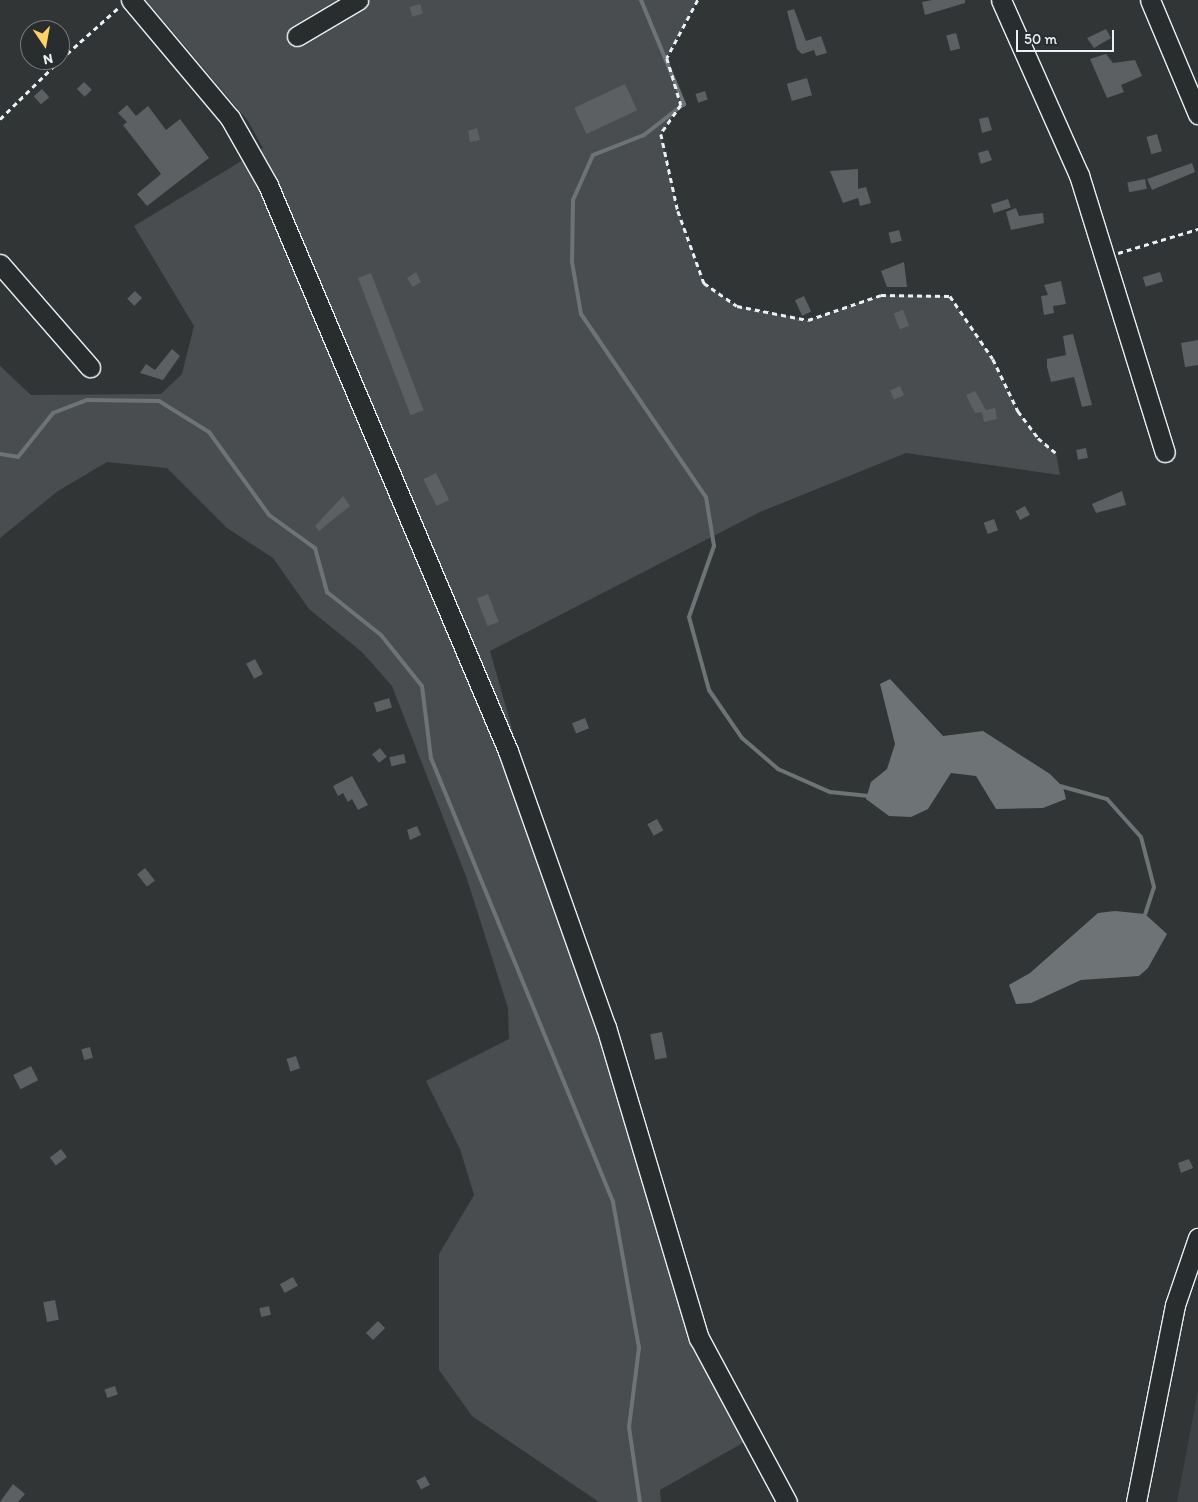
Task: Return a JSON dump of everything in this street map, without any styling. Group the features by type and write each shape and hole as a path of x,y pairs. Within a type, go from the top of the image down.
{"street":[{"path":"297,36 358,0"},
{"path":"1000,0 1079,175 1165,452"},
{"path":"1150,0 1198,114"},
{"path":"126,3 230,118 268,185 508,751 606,1026 699,1338 787,1502"},
{"path":"0,264 90,367"},
{"path":"1136,1502 1175,1305 1198,1238"}],"path":[{"path":"698,0 667,58 681,105 661,134 678,210 704,283 737,306 808,320 881,295 950,296 993,359 1018,411 1038,438 1056,453"},
{"path":"70,51 126,3"},
{"path":"0,119 50,70"},
{"path":"1105,258 1198,229"}],"shaded area":[{"path":"146,0 698,0 667,58 681,105 661,134 678,211 704,283 737,306 808,320 881,295 950,296 993,359 1018,411 1038,438 1056,453 1060,475 906,453 760,512 490,651 517,746 594,968 704,1330 762,1432 660,1490 661,1502 599,1502 472,1416 439,1370 439,1254 474,1195 460,1149 426,1081 509,1039 508,1008 467,879 392,686 362,652 309,609 273,558 227,528 167,468 107,462 58,491 0,538 0,366 31,395 161,394 182,374 194,326 134,226 263,148 248,121"},
{"path":"890,679 943,736 983,731 1050,774 1063,787 1066,799 1043,808 996,809 976,776 951,773 928,809 911,817 889,816 866,799 871,782 887,769 895,744 880,684"},
{"path":"1115,911 1145,914 1167,934 1148,968 1139,976 1081,980 1031,1003 1016,1004 1009,985 1030,973 1098,913"},
{"path":"1198,1390 1198,1502 1177,1502"}],"building":[{"path":"932,0 965,0 965,3 925,15 922,2"},
{"path":"420,4 423,14 412,17 409,7"},
{"path":"794,9 806,41 821,36 827,53 816,56 814,50 802,54 797,49 787,11"},
{"path":"1106,29 1111,38 1094,48 1087,38"},
{"path":"956,33 960,48 950,51 946,36"},
{"path":"1106,54 1113,63 1135,60 1142,76 1121,85 1124,92 1107,98 1090,59"},
{"path":"807,78 812,95 792,101 787,84"},
{"path":"84,82 92,90 85,97 77,89"},
{"path":"625,84 637,110 587,134 574,108"},
{"path":"42,89 49,97 41,105 34,96"},
{"path":"705,91 708,100 698,103 695,94"},
{"path":"127,105 136,116 148,106 166,130 180,119 209,158 147,206 137,194 161,174 123,125 127,122 118,113"},
{"path":"988,117 992,130 982,133 979,119"},
{"path":"477,128 480,140 470,142 468,131"},
{"path":"1157,134 1162,151 1151,154 1146,137"},
{"path":"988,150 992,160 981,164 978,153"},
{"path":"1192,163 1195,172 1152,190 1147,179"},
{"path":"858,169 858,189 866,187 871,203 860,206 858,198 843,203 830,171"},
{"path":"1145,179 1147,189 1129,192 1127,182"},
{"path":"1008,199 1011,208 994,213 991,205"},
{"path":"1016,208 1019,216 1043,213 1044,223 1011,230 1006,212"},
{"path":"899,230 902,241 891,243 888,233"},
{"path":"904,262 907,287 887,287 881,271"},
{"path":"416,272 421,282 413,287 407,278"},
{"path":"1160,272 1163,282 1146,287 1143,277"},
{"path":"371,273 424,410 411,415 358,278"},
{"path":"1061,281 1066,304 1053,306 1054,313 1044,315 1041,296 1048,295 1044,285"},
{"path":"135,291 142,298 134,306 127,299"},
{"path":"804,296 811,311 802,316 795,300"},
{"path":"903,310 909,326 900,329 894,314"},
{"path":"1073,334 1092,405 1082,407 1074,377 1051,382 1047,367 1047,359 1066,355 1063,336"},
{"path":"1198,340 1198,365 1185,367 1181,343"},
{"path":"172,349 180,356 163,380 140,373 146,364 155,370"},
{"path":"900,386 904,395 894,400 890,390"},
{"path":"975,391 986,410 995,408 997,419 984,422 982,412 975,413 966,395"},
{"path":"1086,448 1088,458 1078,460 1076,450"},
{"path":"436,473 449,500 437,506 423,479"},
{"path":"1122,491 1126,505 1096,513 1092,504"},
{"path":"343,496 350,506 319,531 315,526"},
{"path":"1025,506 1030,515 1020,520 1015,511"},
{"path":"994,519 998,530 988,534 984,523"},
{"path":"488,594 499,622 488,626 477,598"},
{"path":"255,659 263,674 254,679 246,664"},
{"path":"389,698 392,708 377,712 374,703"},
{"path":"585,718 589,728 576,733 572,723"},
{"path":"380,748 387,757 379,763 372,754"},
{"path":"404,754 406,763 391,766 389,757"},
{"path":"352,776 368,805 358,810 352,799 348,802 343,793 338,796 333,786"},
{"path":"657,819 663,830 654,836 647,824"},
{"path":"417,826 421,835 410,840 407,830"},
{"path":"145,868 155,881 147,887 137,874"},
{"path":"662,1032 667,1058 655,1060 650,1034"},
{"path":"90,1047 93,1058 84,1060 81,1049"},
{"path":"296,1056 300,1068 291,1071 286,1059"},
{"path":"31,1066 38,1080 20,1089 13,1075"},
{"path":"61,1149 67,1157 56,1165 50,1157"},
{"path":"1189,1159 1193,1168 1181,1173 1178,1163"},
{"path":"293,1277 298,1286 285,1293 280,1284"},
{"path":"55,1300 59,1320 47,1322 43,1302"},
{"path":"269,1306 271,1315 261,1317 259,1308"},
{"path":"378,1321 385,1328 373,1340 366,1333"},
{"path":"115,1386 118,1395 107,1398 105,1389"},
{"path":"425,1476 430,1485 421,1490 416,1481"},
{"path":"13,1484 25,1494 18,1502 0,1502"}],"waterway":[{"path":"641,0 684,104 644,135 593,155 573,200 572,262 581,314 706,497 714,546 689,617 709,690 742,738 778,769 830,792 869,796"},
{"path":"0,454 18,457 53,413 87,400 159,401 209,432 269,515 315,548 327,592 381,635 422,686 431,758 613,1202 639,1348 629,1427 640,1502"},
{"path":"1060,786 1107,799 1141,837 1154,887 1145,914"}]}
